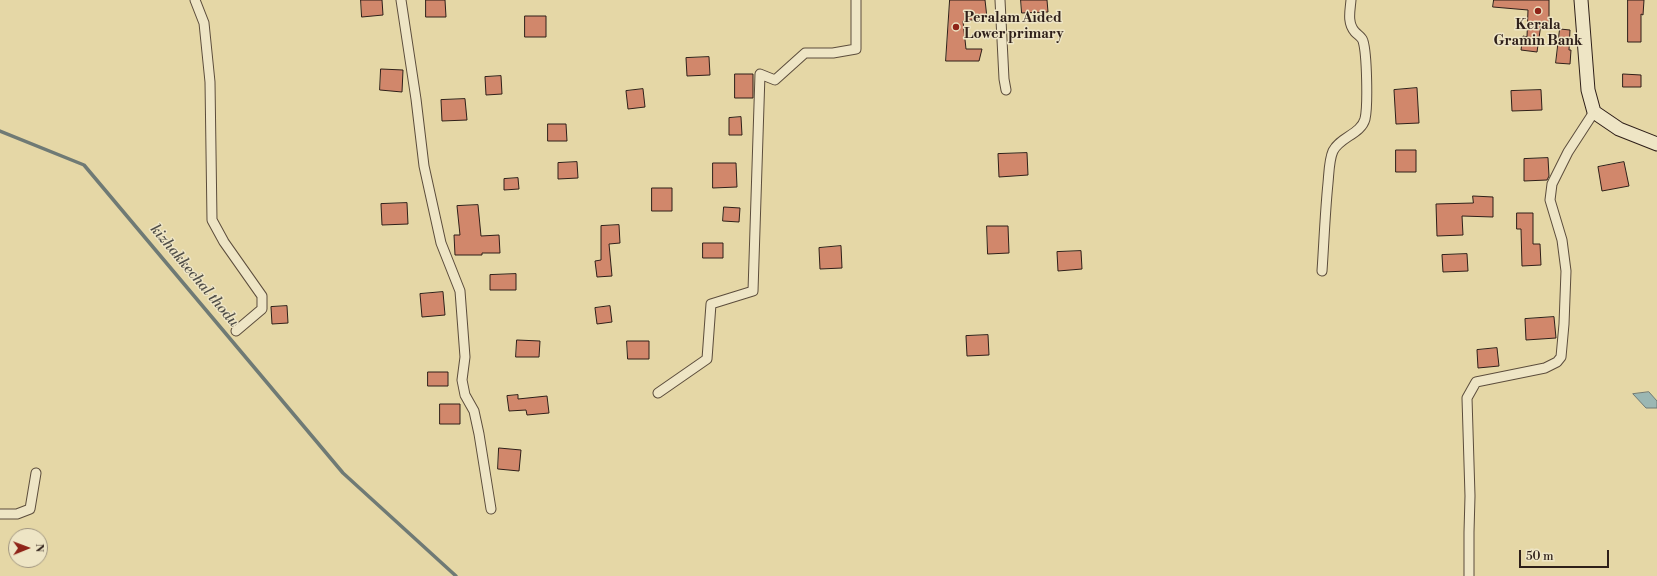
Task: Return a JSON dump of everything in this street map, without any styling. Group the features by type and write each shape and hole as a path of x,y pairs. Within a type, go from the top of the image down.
{"street":[{"path":"196,0 204,23 210,82 212,220 224,242 262,296 262,309 236,331"},
{"path":"401,0 416,99 424,166 441,243 460,291 464,357 462,380 465,395 474,411 491,509"},
{"path":"658,393 707,359 711,304 753,291 760,74 775,80 805,52 833,53 856,49 856,0"},
{"path":"1000,0 1006,90"},
{"path":"1322,271 1330,161 1334,150 1344,138 1358,129 1365,120 1367,90 1365,48 1363,38 1351,26 1351,0"},
{"path":"1581,0 1588,90 1594,112 1619,129 1657,144"},
{"path":"1469,576 1470,496 1467,398 1476,382 1545,368 1557,362 1561,357 1566,271 1562,240 1550,200 1552,184 1568,152 1594,112"},
{"path":"0,514 17,514 30,509 36,473"}],"water":[{"path":"1649,392 1657,401 1657,408 1646,408 1633,394"}],"building":[{"path":"361,0 382,0 383,15 362,17"},
{"path":"426,0 445,0 446,17 426,17"},
{"path":"950,0 985,0 987,18 963,21 966,49 982,49 979,61 946,61"},
{"path":"1021,0 1047,0 1048,12 1022,13"},
{"path":"1494,0 1549,0 1549,24 1541,24 1537,52 1521,50 1523,36 1527,37 1528,10 1493,7"},
{"path":"1628,0 1644,0 1643,15 1641,14 1641,42 1628,42"},
{"path":"525,16 546,16 546,37 525,37"},
{"path":"1560,29 1570,30 1570,64 1556,63"},
{"path":"709,57 710,75 687,76 686,58"},
{"path":"381,69 403,70 402,92 380,90"},
{"path":"735,74 753,74 753,98 735,98"},
{"path":"1623,74 1641,75 1641,87 1623,87"},
{"path":"501,76 502,94 486,95 485,77"},
{"path":"1417,88 1419,123 1396,124 1394,90"},
{"path":"643,89 645,107 628,109 626,91"},
{"path":"1541,90 1542,110 1512,111 1511,91"},
{"path":"465,99 467,120 442,121 441,100"},
{"path":"741,117 742,135 729,135 729,118"},
{"path":"548,124 566,124 567,141 548,141"},
{"path":"1396,150 1416,150 1416,172 1396,172"},
{"path":"1027,153 1028,175 999,177 998,154"},
{"path":"1548,158 1549,176 1547,180 1524,181 1524,159"},
{"path":"577,162 578,178 558,179 558,163"},
{"path":"1624,162 1629,186 1602,191 1598,167"},
{"path":"713,163 736,163 737,187 713,188"},
{"path":"518,178 519,189 504,190 504,179"},
{"path":"652,188 672,188 672,211 652,211"},
{"path":"1473,196 1493,197 1493,217 1462,216 1463,235 1437,236 1436,204 1473,203"},
{"path":"407,203 408,224 382,225 381,204"},
{"path":"478,205 481,236 499,235 500,253 455,255 454,235 460,235 457,206"},
{"path":"724,207 740,208 739,222 723,221"},
{"path":"1517,213 1533,213 1533,244 1540,244 1541,265 1522,266 1521,229 1517,229"},
{"path":"619,225 620,243 609,244 612,276 597,277 595,261 601,260 601,226"},
{"path":"987,226 1008,226 1009,253 988,254"},
{"path":"703,243 723,243 723,258 703,258"},
{"path":"841,246 842,268 820,269 819,248"},
{"path":"1081,251 1082,269 1058,271 1057,252"},
{"path":"1467,254 1468,271 1443,272 1442,255"},
{"path":"516,274 516,290 490,290 490,275"},
{"path":"443,292 445,315 422,317 420,294"},
{"path":"287,306 288,323 272,324 271,307"},
{"path":"610,306 612,322 597,324 595,308"},
{"path":"1554,317 1556,338 1526,340 1525,319"},
{"path":"988,335 989,355 967,356 966,336"},
{"path":"517,340 540,341 539,357 516,357"},
{"path":"627,341 649,341 649,359 628,359"},
{"path":"1497,348 1499,366 1478,368 1477,350"},
{"path":"428,372 448,372 448,386 428,386"},
{"path":"518,395 518,399 547,396 549,413 527,415 526,410 509,411 507,396"},
{"path":"440,404 460,404 460,424 440,424"},
{"path":"499,448 521,450 519,471 498,469"}],"waterway":[{"name":"kizhakkechal thodu","path":"0,131 84,165 343,473 456,576"}],"place":[{"name":"Kerala Gramin Bank","path":"1538,11"},
{"name":"Peralam Aided Lower primary","path":"956,27"}]}
